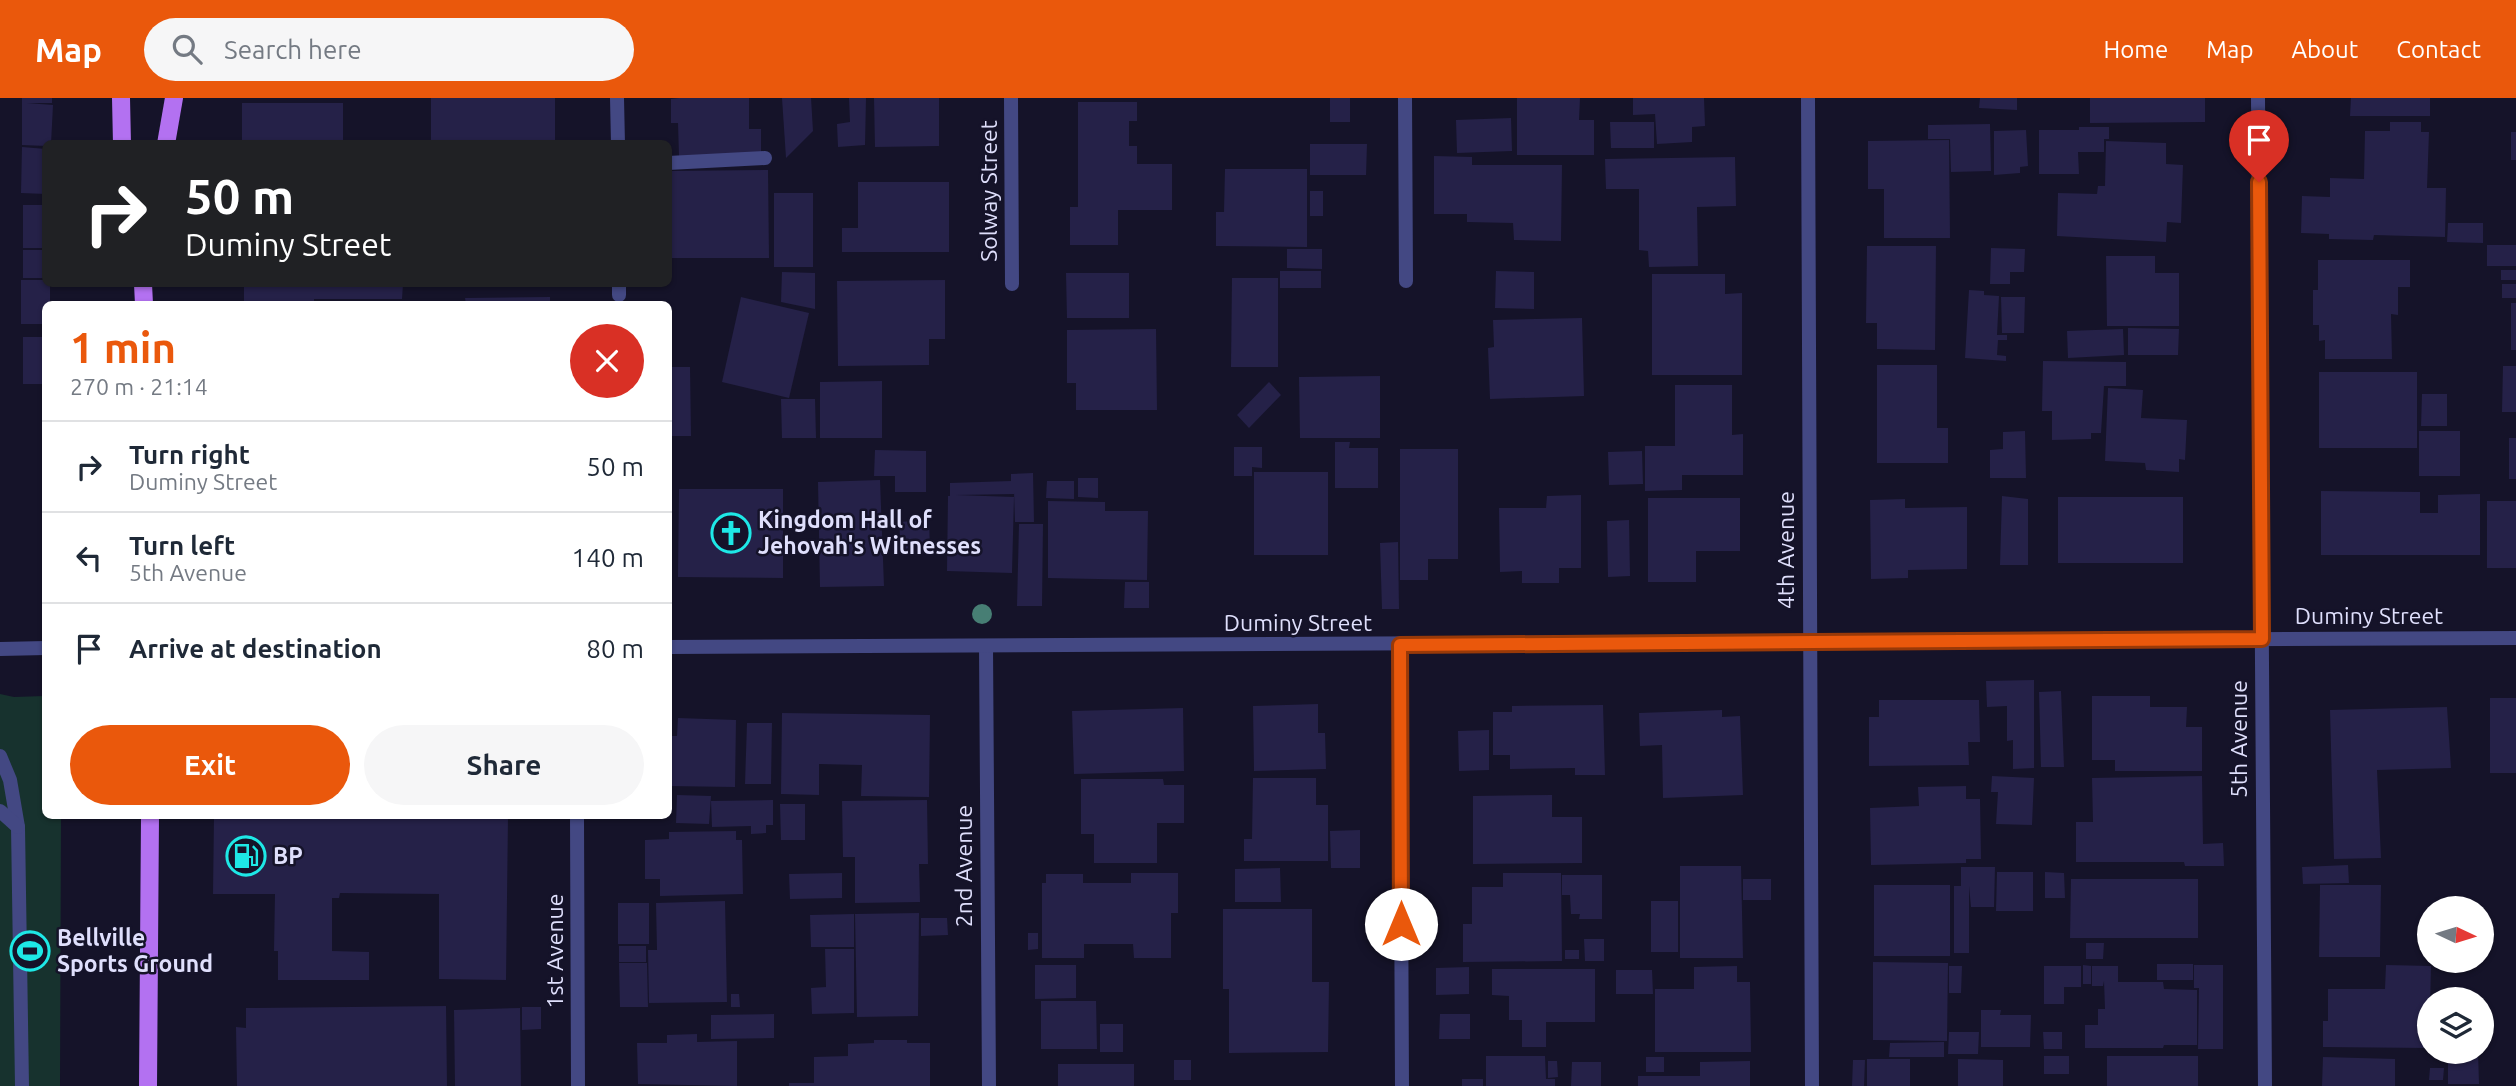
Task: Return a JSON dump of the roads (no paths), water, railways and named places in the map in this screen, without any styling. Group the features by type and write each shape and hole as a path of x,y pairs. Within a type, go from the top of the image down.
{"main road":[{"path":"121,98 122,140"},
{"path":"167,140 174,98"},
{"path":"148,1086 150,819"}],"street":[{"path":"617,98 618,140"},
{"name":"Solway Street","path":"1011,98 1012,285"},
{"path":"1405,98 1406,281"},
{"name":"4th Avenue","path":"1808,98 1812,1086"},
{"name":"5th Avenue","path":"2258,98 2265,1086"},
{"path":"672,163 765,159"},
{"name":"Duminy Street","path":"672,647 2516,638"},
{"path":"1400,645 1402,1086"},
{"name":"2nd Avenue","path":"986,646 989,1086"},
{"path":"0,649 42,648"},
{"path":"0,756 10,780 18,827 22,1086"},
{"path":"0,811 18,827"},
{"name":"1st Avenue","path":"577,819 578,1086"}],"place":[{"name":"Kingdom Hall of Jehovah's Witnesses","path":"731,533"},
{"name":"BP","path":"246,856"},
{"name":"Bellville Sports Ground","path":"30,951"}]}
